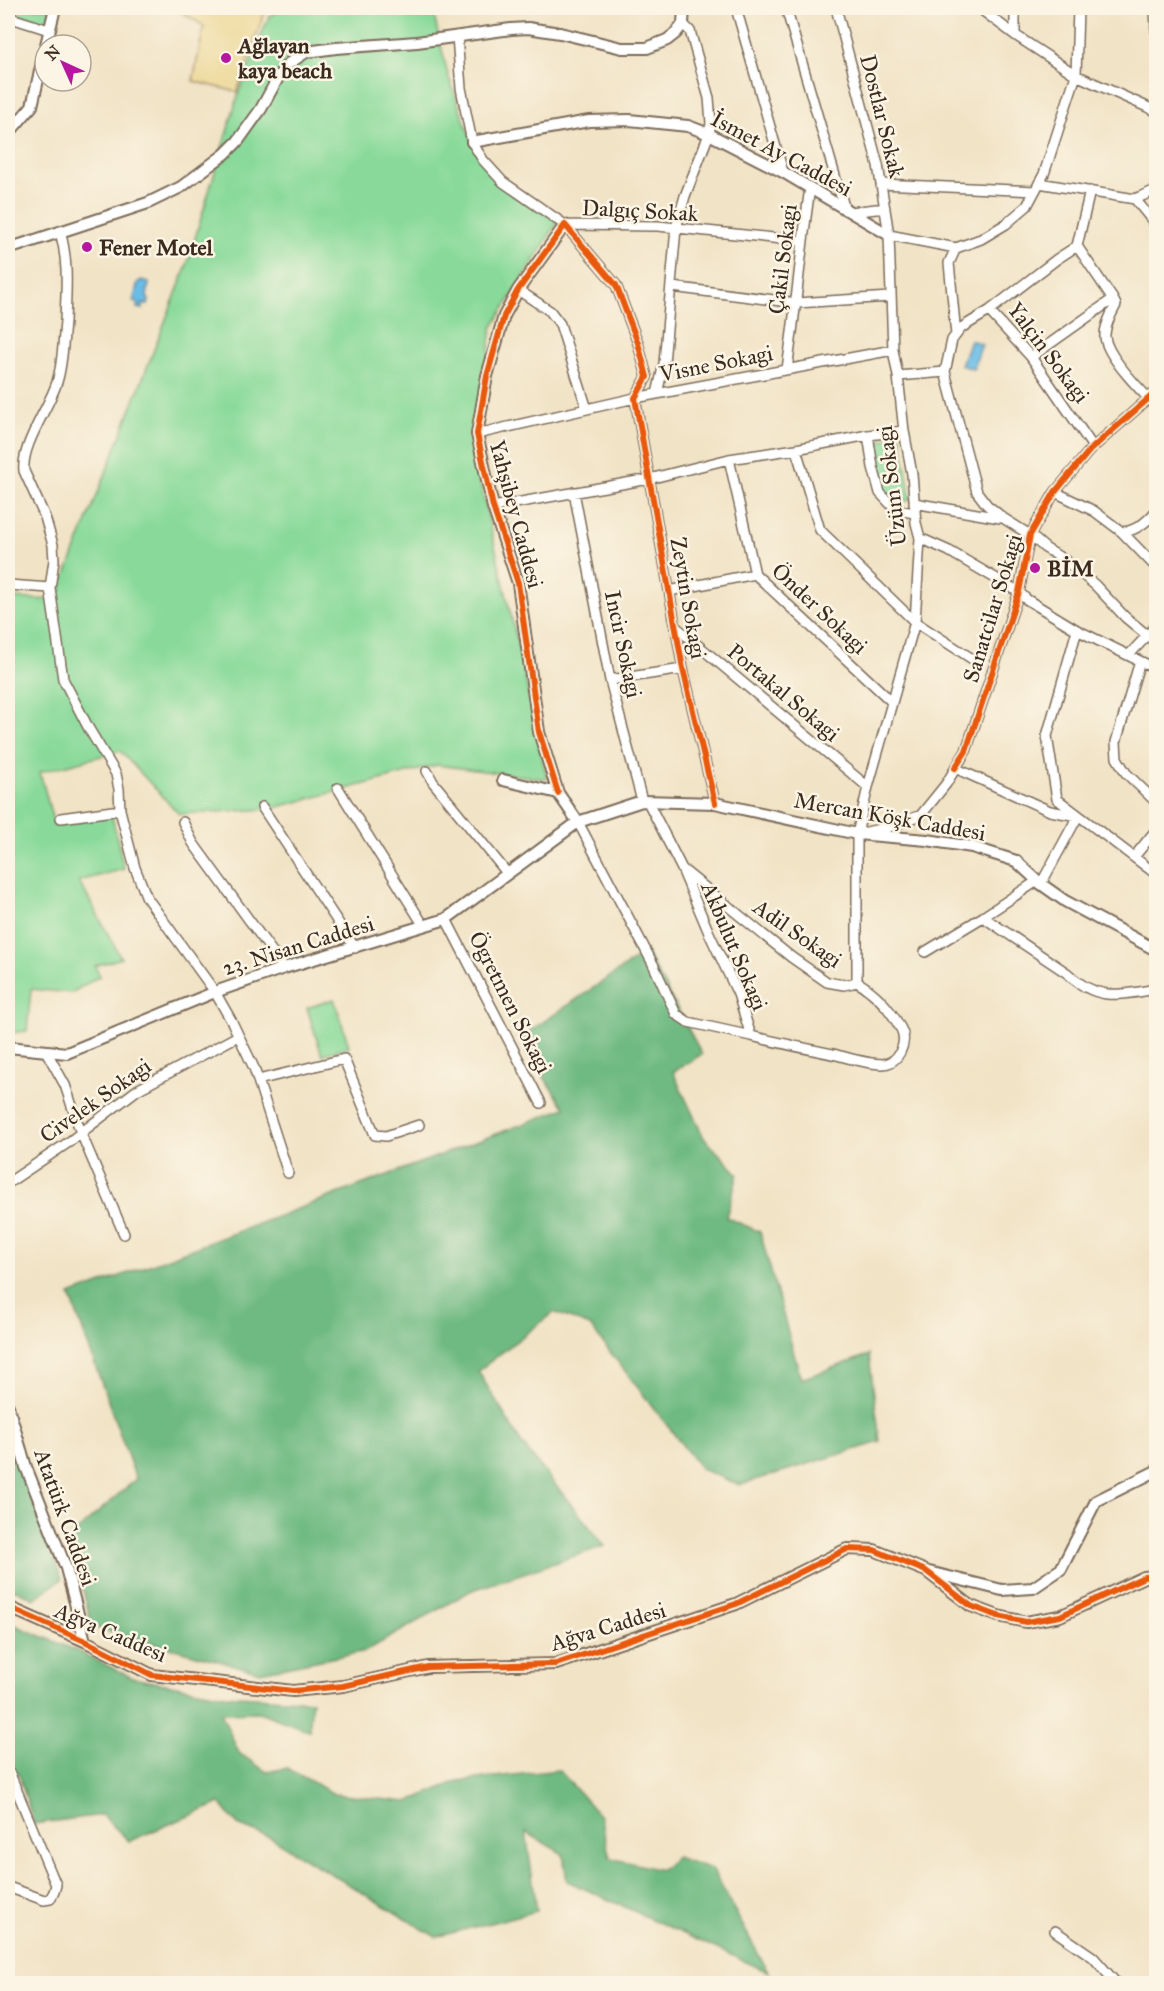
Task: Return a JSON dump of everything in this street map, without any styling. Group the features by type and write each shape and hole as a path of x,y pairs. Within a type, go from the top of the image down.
{"street":[{"path":"49,33 55,8"},
{"path":"8,249 165,196 197,177 238,141 261,109 280,74 288,64 306,52 417,42 528,28 635,50 667,40 683,24 684,8"},
{"path":"736,8 783,172"},
{"path":"786,8 848,211 885,208"},
{"name":"Dostlar Sokak","path":"836,8 878,165 889,235"},
{"path":"979,8 1014,35 1076,75 1156,111"},
{"path":"1014,35 1015,8"},
{"path":"889,235 956,248 981,239 1006,225 1027,206 1044,174 1076,75 1078,8"},
{"path":"1155,8 1156,30"},
{"path":"8,17 50,30"},
{"path":"657,394 664,363 676,228 685,196 709,134 711,115 709,98 690,31 683,24"},
{"name":"Dalgıç Sokak","path":"457,36 461,88 472,142 483,160 503,182 565,225 658,226 802,242"},
{"path":"8,134 32,106 35,93"},
{"name":"İsmet Ay Caddesi","path":"472,142 575,123 610,119 688,126 709,134 783,172 889,235"},
{"path":"881,184 1037,187 1090,191 1135,199 1156,190"},
{"name":"Çakil Sokagi","path":"787,369 810,188"},
{"path":"1090,191 1077,246 1116,305 1105,337 1110,351 1131,379 1153,395 1156,406"},
{"path":"1135,199 1156,225"},
{"path":"565,225 616,285 638,343 647,377 635,398"},
{"name":"Yahşibey Caddesi","path":"558,793 539,732 518,583 493,507 477,434 487,376 504,316 518,290 565,225"},
{"path":"60,231 68,270 61,365 52,396 26,450 23,465 50,530 54,560 50,588 63,679 116,774 120,810 135,868 147,898 215,992 238,1036 258,1080 288,1173"},
{"name":"Üzüm Sokagi","path":"857,982 857,834 915,622 920,538 916,523 912,474 893,350 889,235"},
{"name":"Yalçin Sokagi","path":"1077,246 989,311 1031,357 1093,447"},
{"path":"956,248 950,263 956,335"},
{"path":"672,287 797,303 890,297"},
{"path":"518,290 550,311 558,320 586,409"},
{"path":"1031,357 1113,299"},
{"path":"989,311 961,328 952,340 945,372 977,492 987,506 1088,579 1125,617 1148,636"},
{"name":"Visne Sokagi","path":"477,434 635,398 893,350"},
{"path":"898,376 945,372"},
{"name":"Sanatcilar Sokagi","path":"857,834 889,827 921,815 946,784 966,751 1019,592 1030,535 1055,492 1093,447 1153,395"},
{"name":"Zeytin Sokagi","path":"635,398 683,669 715,803"},
{"path":"493,507 650,479 729,459 904,431"},
{"path":"868,435 880,493 896,510 914,508 1003,518"},
{"path":"796,449 820,530 915,622 977,662"},
{"name":"Önder Sokagi","path":"729,459 755,574 892,702"},
{"name":"Incir Sokagi","path":"574,492 610,680 645,802"},
{"path":"1055,492 1094,511 1122,532 1156,567"},
{"path":"1122,532 1132,531 1150,519 1156,511"},
{"path":"920,538 949,551 1019,592 1026,599 1077,630 1156,669"},
{"path":"669,591 755,574"},
{"path":"8,585 50,588"},
{"path":"1129,655 1156,626"},
{"name":"Portakal Sokagi","path":"676,627 868,787"},
{"path":"1077,630 1047,736 1057,799 1156,874"},
{"path":"1140,661 1116,742 1117,758 1126,773 1156,802"},
{"path":"610,680 683,669"},
{"path":"955,768 1050,811 1078,816"},
{"path":"427,771 433,782 507,873"},
{"path":"503,780 558,793 578,822 653,964 676,1014 688,1022 751,1036"},
{"path":"338,788 424,926"},
{"name":"Mercan Köşk Caddesi","path":"578,822 645,802 715,803 857,834 927,840 972,847 1016,861 1039,883 1065,901 1156,950"},
{"name":"Akbulut Sokagi","path":"645,802 682,869 738,994 751,1036 865,1062 885,1064 896,1058"},
{"path":"262,807 355,948"},
{"path":"61,818 120,810"},
{"path":"925,952 1039,883 1078,816"},
{"path":"183,822 193,843 284,968"},
{"name":"23. Nisan Caddesi","path":"8,1047 67,1053 215,992 284,968 446,919 578,822"},
{"path":"1134,857 1156,830"},
{"name":"Adil Sokagi","path":"682,869 791,957 827,982 844,985 857,982 870,990 894,1015 904,1034 903,1048 896,1058"},
{"path":"983,917 1067,973 1079,985 1096,994 1117,995 1156,989"},
{"name":"Ögretmen Sokagi","path":"446,919 541,1103"},
{"name":"Civelek Sokagi","path":"8,1183 81,1133 136,1090 238,1036"},
{"path":"45,1051 65,1085 81,1133 124,1234"},
{"path":"258,1080 344,1059 375,1135 386,1136 419,1125"},
{"name":"Atatürk Caddesi","path":"8,1406 26,1467 66,1568 85,1641"},
{"path":"926,1571 1002,1590 1033,1588 1061,1569 1096,1502 1156,1471"},
{"name":"Ağva Caddesi","path":"8,1608 85,1641 152,1675 293,1691 342,1686 428,1667 556,1664 736,1604 847,1549 874,1550 926,1571 971,1606 998,1616 1026,1622 1060,1616 1144,1576 1156,1576"},
{"path":"8,1887 44,1900 50,1899 56,1885 10,1774"},
{"path":"1054,1931 1093,1958 1117,1983"}],"green space":[{"path":"8,8 50,8 49,21 45,23 8,11"},
{"path":"285,8 432,8 448,75 472,142 493,172 559,220 492,328 475,461 547,779 437,765 270,809 179,814 120,751 40,772 54,825 112,816 124,869 79,881 121,958 95,966 100,976 71,993 31,989 27,1031 9,1033 8,598 56,600 186,268 239,92 269,16"},
{"path":"901,436 911,500 895,502 885,496 876,441"},
{"path":"646,952 702,1054 673,1072 704,1138 738,1174 726,1217 760,1232 801,1379 869,1355 880,1442 739,1485 701,1469 590,1326 554,1312 478,1371 522,1444 605,1546 470,1591 366,1651 260,1672 92,1627 70,1537 136,1479 70,1295 565,1108 528,1054 524,1035"},
{"path":"334,999 349,1046 322,1055 307,1008"},
{"path":"8,1413 62,1579 34,1599 16,1590 8,1591"},
{"path":"8,1620 133,1678 225,1695 312,1701 309,1731 259,1712 221,1713 239,1753 267,1772 287,1768 334,1794 407,1802 458,1781 559,1770 600,1816 610,1858 661,1870 676,1857 712,1869 768,1972 567,1881 563,1854 526,1832 537,1911 436,1937 271,1838 238,1825 220,1803 129,1841 102,1815 34,1824 19,1775 8,1767"}],"sand":[{"path":"175,8 268,8 263,16 237,92 193,81 204,26"}],"water":[{"path":"142,280 149,283 147,297 149,300 148,305 143,304 142,309 137,308 138,303 133,302 138,282"},
{"path":"970,340 982,344 973,369 961,365"}],"cycle path":[{"path":"558,793 539,732 518,583 493,507 477,434 487,376 504,316 518,290 565,225 616,285 638,343 647,377 635,398 683,669 715,803"},
{"path":"955,768 966,751 1019,592 1030,535 1055,492 1090,450 1156,392"},
{"path":"8,1607 85,1641 152,1675 293,1691 343,1686 428,1667 556,1664 736,1604 847,1549 874,1550 926,1571 971,1606 998,1616 1026,1622 1060,1616 1144,1577 1156,1576"}],"place":[{"name":"Ağlayan kaya beach","path":"226,58"},
{"name":"Fener Motel","path":"87,247"},
{"name":"BİM","path":"1035,568"}]}
